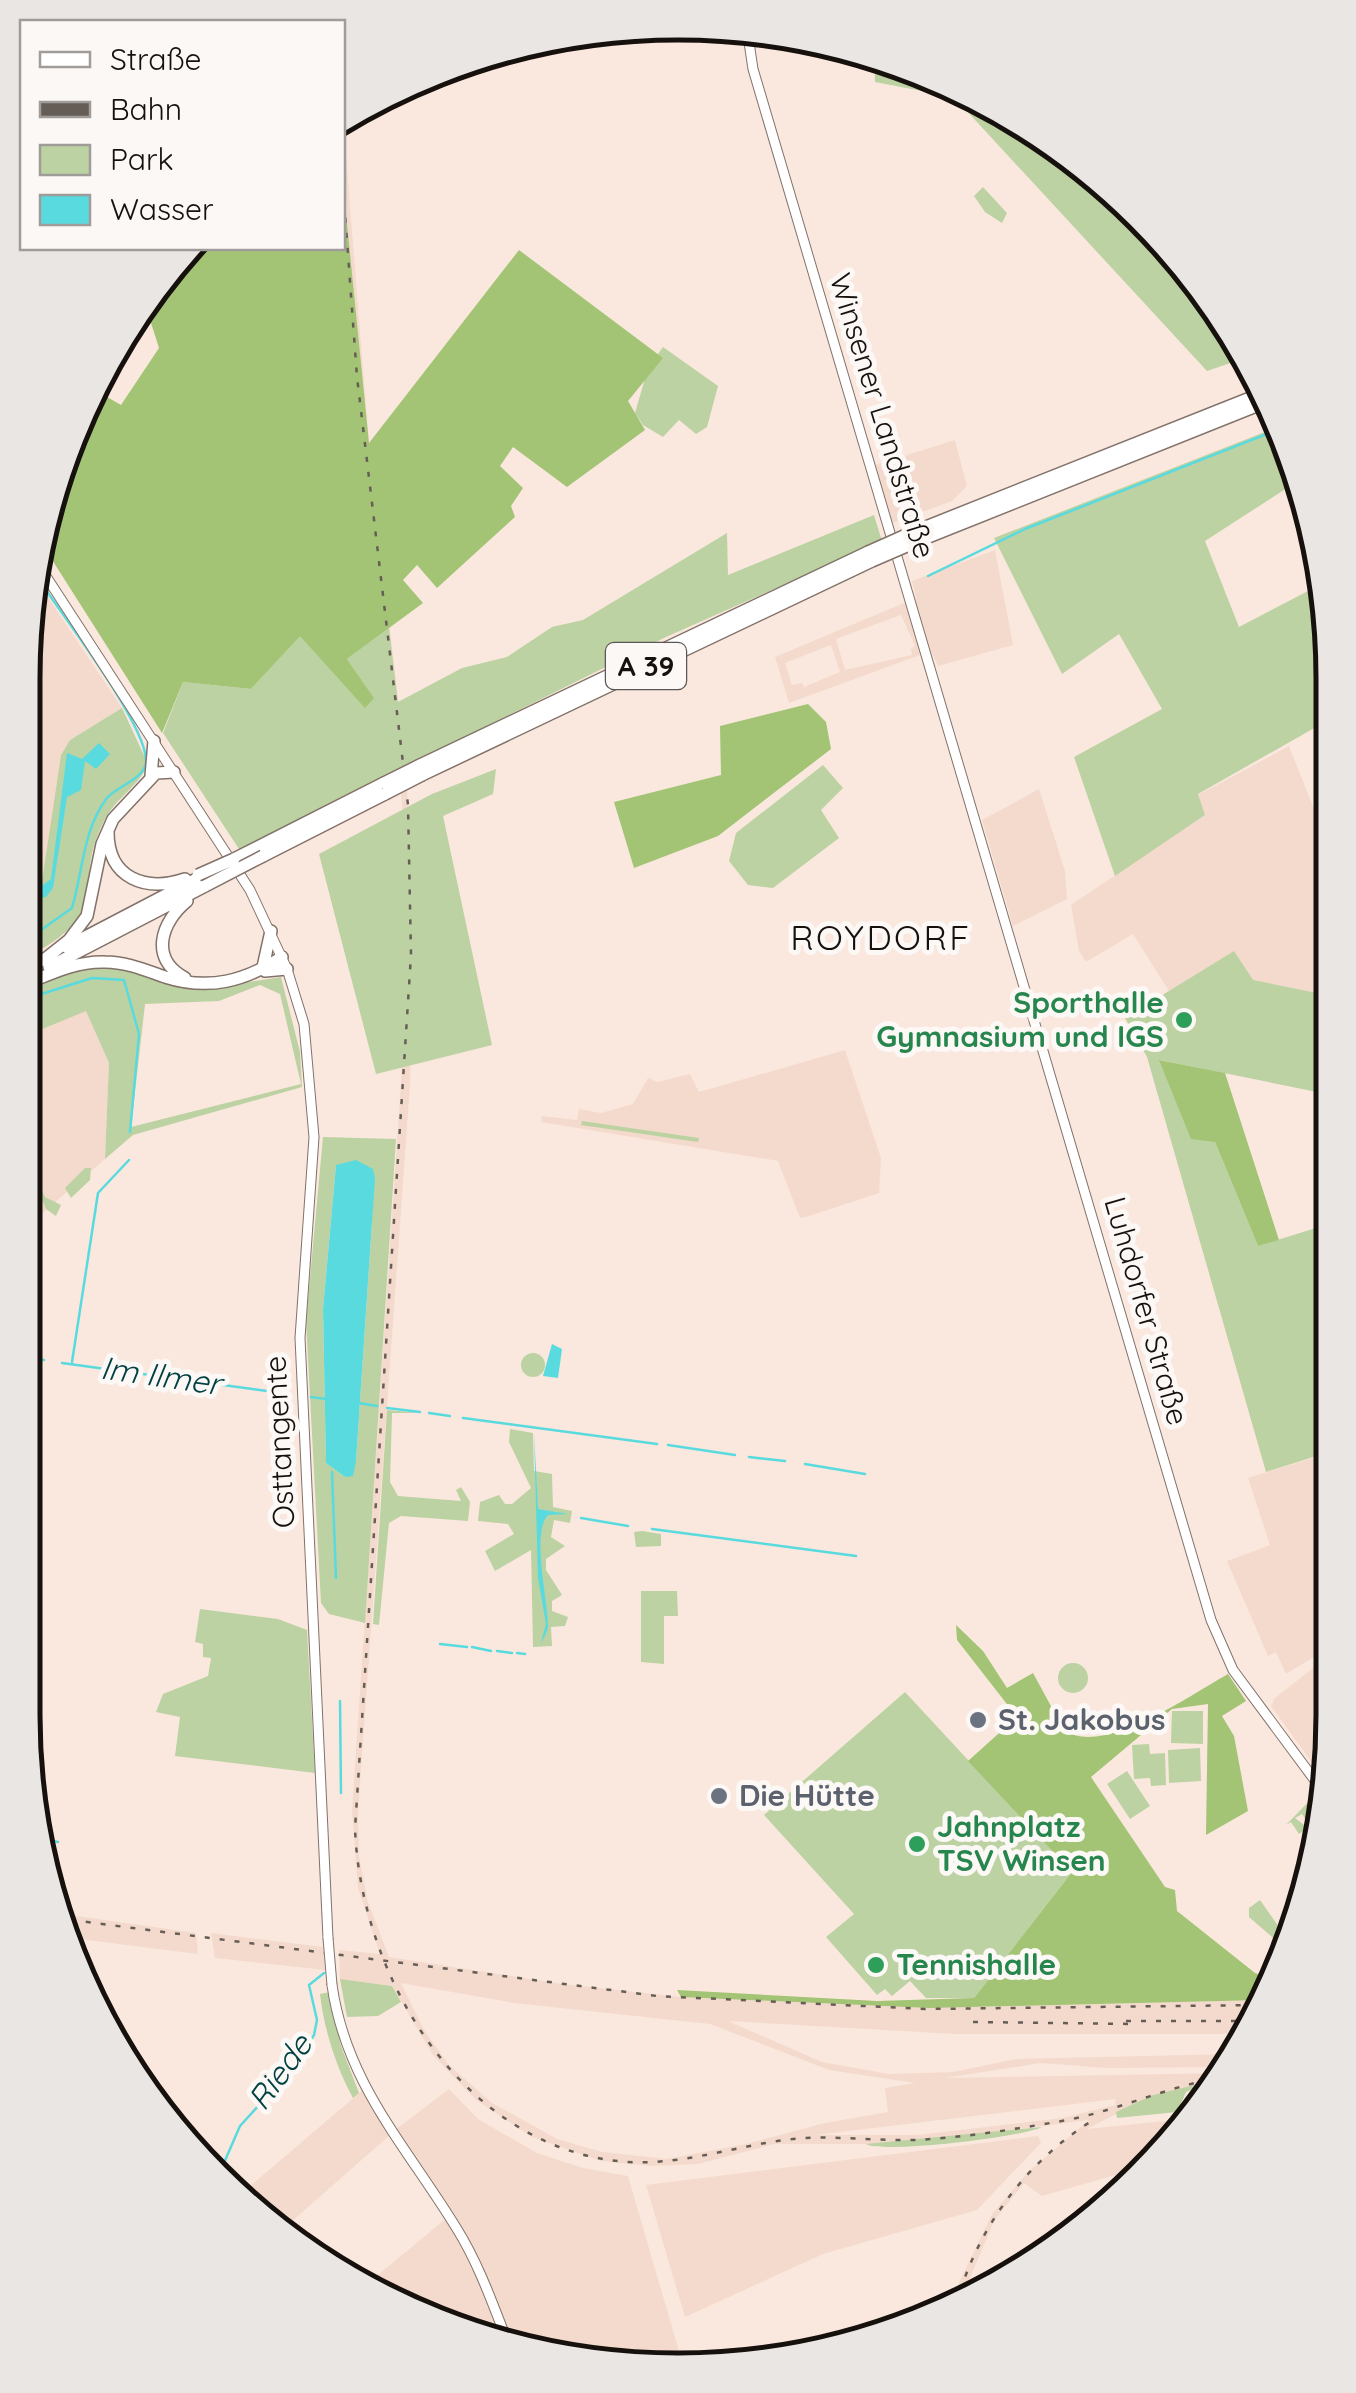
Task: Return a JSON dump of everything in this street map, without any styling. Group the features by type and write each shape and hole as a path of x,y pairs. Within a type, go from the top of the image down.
{"highway":[{"name":"A 39","path":"40,961 421,770 870,557 1251,398"},
{"name":"A 39","path":"914,537 1255,406"},
{"path":"151,776 154,741"},
{"path":"45,958 87,916 109,828 122,805 162,769 174,772"},
{"path":"140,788 174,772"},
{"path":"109,828 114,862 134,881 160,885 201,879"},
{"name":"A 39","path":"40,974 234,859 260,851"},
{"path":"201,879 176,910 162,936 163,954 171,968 204,984"},
{"path":"260,971 270,953 271,931"},
{"path":"40,977 79,964 104,962 204,984 230,982 285,963"}],"main road":[{"name":"Winsener Landstraße","path":"749,44 756,79 974,816"},
{"name":"Osttangente","path":"48,579 174,772 271,931 304,1024 314,1098 299,1318 332,1985 346,2045 364,2089 464,2241 501,2327"},
{"name":"Luhdorfer Straße","path":"974,816 1219,1644 1284,1744 1313,1779"}],"shaded area":[{"path":"345,143 369,444 405,762 415,908 410,1085 358,1811 359,1856 368,1902 389,1957 563,1984 681,1997 929,2008 1248,2000 1231,2034 955,2034 728,2021 822,2062 889,2074 953,2072 1016,2059 1218,2054 1209,2067 1106,2068 1041,2063 945,2078 1205,2073 1196,2086 1153,2095 1087,2129 1170,2120 1121,2173 1042,2196 1024,2183 994,2221 968,2283 958,2288 992,2214 1028,2172 1089,2120 901,2144 774,2144 698,2164 651,2166 601,2161 532,2137 476,2100 433,2055 392,1986 340,1979 339,1950 380,1954 358,1888 352,1810 401,1083 407,852 345,250","holes":["401,1983 514,2003 710,2024 829,2070 915,2083 885,2088 888,2112 825,2123 746,2144 667,2159 602,2152 557,2139 492,2103 449,2065 424,2030","1116,2099 1115,2105 1062,2118 918,2135 815,2135"]},
{"path":"955,440 967,486 952,501 893,523 875,465"},
{"path":"995,550 1013,645 938,666 931,651 789,703 775,657 916,598 912,581","holes":["901,615 915,646 911,648 912,655 845,670 836,639","831,645 840,672 804,687 802,683 792,685 785,663"]},
{"path":"45,593 122,708 70,740 61,755 42,881 40,678"},
{"path":"1289,746 1316,814 1316,993 1252,980 1234,952 1169,991 1133,934 1086,962 1079,951 1071,905 1205,815 1198,795"},
{"path":"1039,789 1065,871 1067,899 1013,926 982,820"},
{"path":"86,1010 109,1063 105,1159 40,1215 40,1030"},
{"path":"845,1050 881,1158 879,1193 806,1217 800,1218 778,1161 541,1122 542,1116 577,1120 579,1109 601,1113 633,1104 648,1078 658,1082 690,1074 699,1092"},
{"path":"1316,1457 1316,1656 1286,1674 1276,1652 1268,1656 1227,1561 1270,1545 1248,1478"},
{"path":"1313,1668 1316,1672 1313,1764 1271,1706 1274,1699"},
{"path":"73,1916 196,1933 198,1954 81,1939"},
{"path":"211,1933 323,1947 325,1970 215,1958"},
{"path":"364,2089 390,2134 449,2089 478,2119 537,2153 583,2168 628,2176 679,2353 595,2348 513,2331 434,2304 376,2277 449,2216 390,2135 291,2222 249,2187"},
{"path":"1038,2136 1041,2143 977,2210 823,2254 685,2317 646,2185"}],"green space":[{"path":"875,71 930,92 875,82"},
{"path":"964,108 997,125 1066,172 1099,198 1158,257 1233,362 1207,371"},
{"path":"983,187 1007,213 1002,223 985,212 974,196"},
{"path":"345,204 369,443 519,250 663,358 628,401 645,430 567,487 513,447 500,466 523,488 511,506 515,517 437,588 417,565 403,580 423,603 347,659 374,698 365,708 300,636 251,689 183,682 162,733 51,559 74,473 106,396 121,405 159,348 150,321 205,250 345,250"},
{"path":"663,347 718,386 707,427 696,434 679,420 663,437 643,425 635,413 648,368"},
{"path":"1266,432 1287,488 1205,541 1239,627 1310,590 1316,727 1198,794 1205,815 1115,876 1074,757 1162,709 1119,634 1062,674 994,538"},
{"path":"874,515 882,541 666,637 239,849 163,733 183,682 251,689 300,635 373,697 347,659 389,628 398,702 462,668 507,657 552,627 583,620 727,533 728,575"},
{"path":"808,704 826,722 831,749 718,836 634,868 614,802 721,775 720,726"},
{"path":"122,708 148,764 105,819 95,843 82,911 72,926 40,950 40,882 61,755 70,740"},
{"path":"823,765 843,788 821,810 839,838 773,888 748,885 729,861 736,833"},
{"path":"496,769 493,794 443,816 492,1045 376,1074 319,854 432,794"},
{"path":"1234,951 1253,980 1316,993 1316,1092 1160,1060 1215,1142 1258,1246 1316,1228 1316,1456 1266,1472 1147,1057 1125,1018"},
{"path":"102,965 229,985 281,977 300,1052 302,1087 133,1135 105,1159 109,1063 86,1011 40,1030 40,986 77,968","holes":["260,985 280,994 301,1084 131,1127 145,1004 219,1001"]},
{"path":"1159,1060 1225,1073 1279,1240 1258,1246 1215,1142 1191,1139"},
{"path":"582,1121 699,1138 698,1142 581,1125"},
{"path":"323,1137 396,1139 365,1623 329,1614 321,1603 306,1321","holes":["336,1165 372,1223 356,1461 345,1477 326,1463 323,1309"]},
{"path":"85,1168 91,1168 90,1180 71,1198 65,1188"},
{"path":"40,1187 45,1197 61,1205 56,1216 46,1209"},
{"path":"533,1353 542,1356 542,1374 533,1377 524,1374 521,1365 524,1356"},
{"path":"387,1410 419,1413 392,1413 390,1482 398,1496 461,1501 456,1490 461,1487 470,1502 468,1521 401,1516 389,1523 379,1625 373,1624"},
{"path":"510,1429 533,1433 534,1471 552,1474 553,1507 572,1511 570,1523 554,1520 551,1537 565,1546 546,1559 546,1570 562,1595 552,1601 552,1611 568,1617 565,1626 551,1627 552,1646 533,1647 531,1550 495,1571 485,1551 514,1534 508,1524 478,1521 480,1502 499,1495 505,1504 512,1504 531,1488 509,1442"},
{"path":"634,1532 661,1534 661,1546 636,1547"},
{"path":"641,1591 677,1591 678,1616 664,1616 664,1664 641,1662"},
{"path":"200,1609 278,1619 307,1630 315,1773 175,1756 180,1717 156,1712 163,1694 208,1676 211,1658 203,1657 203,1644 195,1642"},
{"path":"956,1625 983,1651 1007,1688 1033,1673 1064,1730 1080,1736 1101,1736 1147,1720 1228,1674 1246,1701 1222,1716 1234,1736 1248,1811 1206,1835 1208,1704 1172,1709 1091,1777 1165,1887 1175,1890 1177,1911 1260,1975 1248,2000 929,2008 681,1997 677,1990 877,2001 974,1998 1072,1872 968,1761 1017,1717 957,1640"},
{"path":"1073,1663 1084,1667 1088,1678 1084,1689 1073,1693 1062,1689 1058,1678 1062,1667"},
{"name":"Jahnplatz TSV Winsen","path":"905,1692 1072,1872 974,1998 926,1998 910,1981 892,1996 885,1989 877,1995 826,1937 854,1914 764,1815"},
{"path":"1172,1711 1203,1711 1203,1744 1171,1743"},
{"path":"1149,1744 1150,1754 1165,1753 1166,1785 1151,1786 1150,1778 1134,1779 1132,1745"},
{"path":"1200,1748 1201,1781 1169,1783 1168,1750"},
{"path":"1127,1771 1150,1806 1130,1819 1107,1784"},
{"path":"1311,1799 1307,1821 1302,1814 1295,1818 1306,1830 1299,1834 1291,1822 1286,1825"},
{"path":"1260,1900 1279,1927 1275,1939 1249,1917 1249,1908"},
{"path":"340,1979 392,1986 401,2002 378,2016 347,2017"},
{"path":"330,1992 341,2046 359,2093 353,2098 324,2021 320,1994"},
{"path":"1197,2085 1186,2092 1177,2112 1117,2118 1116,2112 1153,2095"},
{"path":"1042,2127 953,2143 898,2147 866,2144"}],"water":[{"path":"99,743 110,754 96,769 85,761 81,790 67,797 53,888 40,898 40,887 51,879 67,753 82,759"},
{"path":"356,1160 373,1169 375,1178 356,1461 353,1476 345,1477 326,1463 323,1309 336,1165"},
{"path":"552,1344 562,1349 558,1378 543,1376"},
{"path":"534,1432 538,1509 568,1514 548,1515 543,1524 541,1551 548,1625 540,1647 546,1624 538,1578"}],"waterway":[{"path":"928,576 1025,529 1267,434"},
{"name":"Im Ilmer","path":"40,931 72,908 88,837 99,810 107,798 141,773 146,762 143,745 118,696 46,590"},
{"name":"Im Ilmer","path":"40,995 92,978 124,980 139,1034 130,1132"},
{"name":"Im Ilmer","path":"72,1362 98,1193 129,1160"},
{"path":"40,1359 44,1360"},
{"name":"Im Ilmer","path":"62,1363 289,1394"},
{"name":"Im Ilmer","path":"311,1397 326,1399"},
{"name":"Riede","path":"359,1403 377,1406"},
{"name":"Riede","path":"387,1408 420,1412"},
{"name":"Riede","path":"429,1413 450,1416"},
{"name":"Riede","path":"463,1418 657,1444"},
{"name":"Riede","path":"668,1445 735,1455"},
{"name":"Riede","path":"749,1457 785,1461"},
{"name":"Riede","path":"805,1464 865,1474"},
{"name":"Riede","path":"332,1472 336,1578"},
{"path":"581,1518 628,1526"},
{"path":"652,1529 856,1556"},
{"path":"440,1644 467,1647"},
{"path":"472,1647 491,1651"},
{"path":"497,1651 512,1653"},
{"path":"517,1653 525,1654"},
{"name":"Riede","path":"340,1701 341,1793"},
{"path":"52,1841 58,1842"},
{"name":"Riede","path":"224,2163 240,2126 290,2071 314,2035 317,2020 309,1985 324,1973"}],"railway":[{"path":"345,214 357,377 408,805 411,955 355,1829 362,1886 377,1943 401,1997 433,2048 472,2091 517,2126 570,2151 628,2162 670,2161 793,2139 914,2140 985,2133 1077,2118 1198,2083"},
{"path":"74,1920 657,1996 925,2009 1246,2005"},
{"path":"1126,2021 1238,2021"},
{"path":"973,2022 1138,2024"},
{"path":"962,2286 977,2249 1008,2198 1048,2155 1095,2119"}],"place":[{"name":"Sporthalle Gymnasium und IGS","path":"1184,1020"},
{"name":"St. Jakobus","path":"978,1720"},
{"name":"Die Hütte","path":"719,1796"},
{"name":"Jahnplatz TSV Winsen","path":"917,1844"},
{"name":"Tennishalle","path":"876,1965"}],"district":[{"name":"ROYDORF","path":"881,938"}]}
